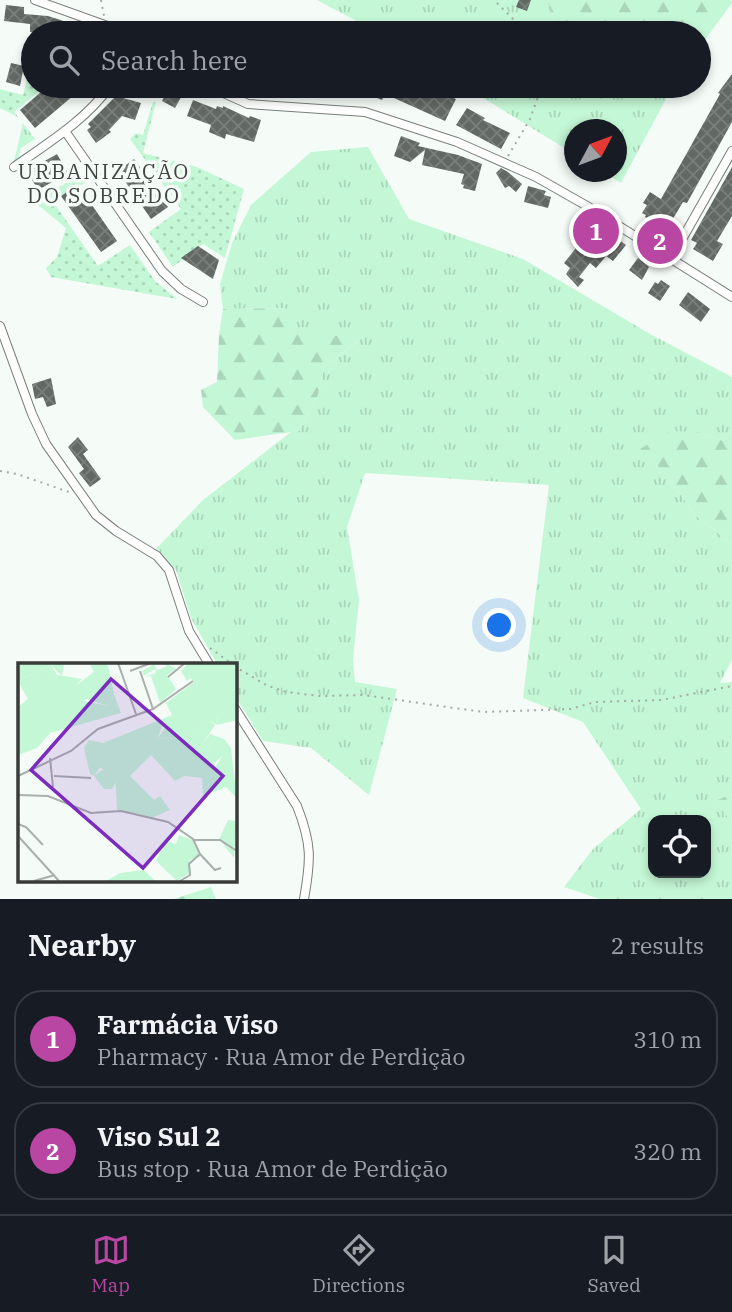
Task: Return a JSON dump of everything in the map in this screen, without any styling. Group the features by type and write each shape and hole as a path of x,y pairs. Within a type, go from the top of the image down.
{"street":[{"path":"35,0 97,21"},
{"path":"14,167 65,131 101,98"},
{"path":"235,98 248,104 365,112 457,142 536,177 732,297"},
{"path":"65,131 162,271 181,289 203,302"},
{"path":"670,257 732,151"},
{"path":"0,326 32,414 46,443 105,523 163,562 173,576 189,631 208,663"},
{"path":"236,709 297,806 311,863 304,899"}],"path":[{"path":"101,0 105,21"},
{"path":"497,3 515,21"},
{"path":"503,163 530,118 538,98"},
{"path":"0,471 17,474 71,493 79,491"},
{"path":"198,646 211,649 230,663"},
{"path":"236,667 266,685 286,692 320,696 363,695 482,712 571,709 595,702 651,701 732,687"}],"green space":[{"path":"317,0 547,0 555,21 356,21"},
{"path":"547,0 732,0 711,32 711,21 555,21"},
{"path":"0,89 21,94 21,98 31,98 14,112 18,117 0,108"},
{"path":"483,98 601,99 667,98 627,172 627,119 564,119 564,148"},
{"path":"153,102 156,102 143,153 197,167 244,189 225,258 203,244 173,267 149,232 181,209 130,139 136,133 143,135"},
{"path":"23,123 35,139 21,148 18,160 14,161"},
{"path":"368,147 409,219 523,259 650,334 732,377 732,432 724,441 699,432 641,449 665,473 696,516 732,544 732,660 720,683 732,682 732,794 716,802 732,820 732,899 600,899 564,887 593,849 641,809 583,722 523,698 549,485 365,473 347,527 359,600 353,660 355,682 397,689 369,795 311,748 263,741 236,698 236,663 216,663 191,618 176,570 156,549 203,500 291,432 299,431 318,395 324,367 358,341 286,327 285,308 223,309 220,284 232,243 251,205 311,152"},
{"path":"80,174 86,182 54,203 98,266 130,245 155,281 177,299 51,277 46,268 57,257 66,228 37,204 39,200"},
{"path":"286,308 287,327 359,340 324,367 318,395 299,431 235,440 203,407 201,390 217,382 223,309"},
{"path":"670,431 699,432 724,441 732,432 732,544 696,516 665,473 640,449"},
{"path":"732,794 732,820 715,801"},
{"path":"211,887 216,899 174,899"}],"building":[{"path":"519,0 531,0 527,11 516,7"},
{"path":"6,5 24,7 24,14 48,16 63,21 21,23 4,21"},
{"path":"11,63 21,65 20,86 6,82"},
{"path":"732,74 732,122 687,203 683,202 671,222 664,217 661,223 658,221 656,224 642,213 647,205 643,203 650,192 661,199 720,94 718,93"},
{"path":"34,98 71,98 35,128 20,110"},
{"path":"114,98 141,103 135,120 122,116 109,130 111,132 96,143 87,130 91,127 88,124"},
{"path":"164,98 181,98 175,108 162,101"},
{"path":"394,98 456,99 445,121"},
{"path":"193,100 216,109 217,106 223,106 249,118 250,116 261,120 254,142 226,134 225,139 209,132 211,125 187,116"},
{"path":"467,108 485,118 483,120 510,133 501,149 456,125"},
{"path":"401,136 420,143 418,146 458,155 482,164 475,191 463,188 464,185 461,184 464,174 422,165 425,150 410,162 394,156"},
{"path":"57,154 68,173 38,190 27,171"},
{"path":"134,159 168,207 151,219 118,171"},
{"path":"732,167 732,216 717,241 723,244 713,261 693,249 697,243 691,240"},
{"path":"501,168 522,184 516,192 509,186 505,188 496,173"},
{"path":"78,185 117,241 101,252 61,196"},
{"path":"528,186 546,191 544,195 551,197 548,208 524,202"},
{"path":"600,226 605,230 608,227 622,236 619,240 626,245 613,261 606,256 596,268 590,263 579,277 584,280 578,287 566,274 570,268 564,263 591,229 595,232"},
{"path":"198,246 219,260 213,279 181,258"},
{"path":"638,258 649,267 642,280 629,270"},
{"path":"661,280 670,286 660,301 648,293 655,282 658,284"},
{"path":"688,292 710,309 701,322 679,305"},
{"path":"51,378 56,404 47,407 43,397 35,399 32,384"},
{"path":"78,437 88,450 83,454 101,479 90,487 79,473 84,469 68,447"}],"place":[{"name":"Farmácia Viso","path":"596,231"},
{"name":"Viso Sul 2","path":"660,241"}],"district":[{"name":"URBANIZAÇÃO DO SOBREDO","path":"104,183"}]}
